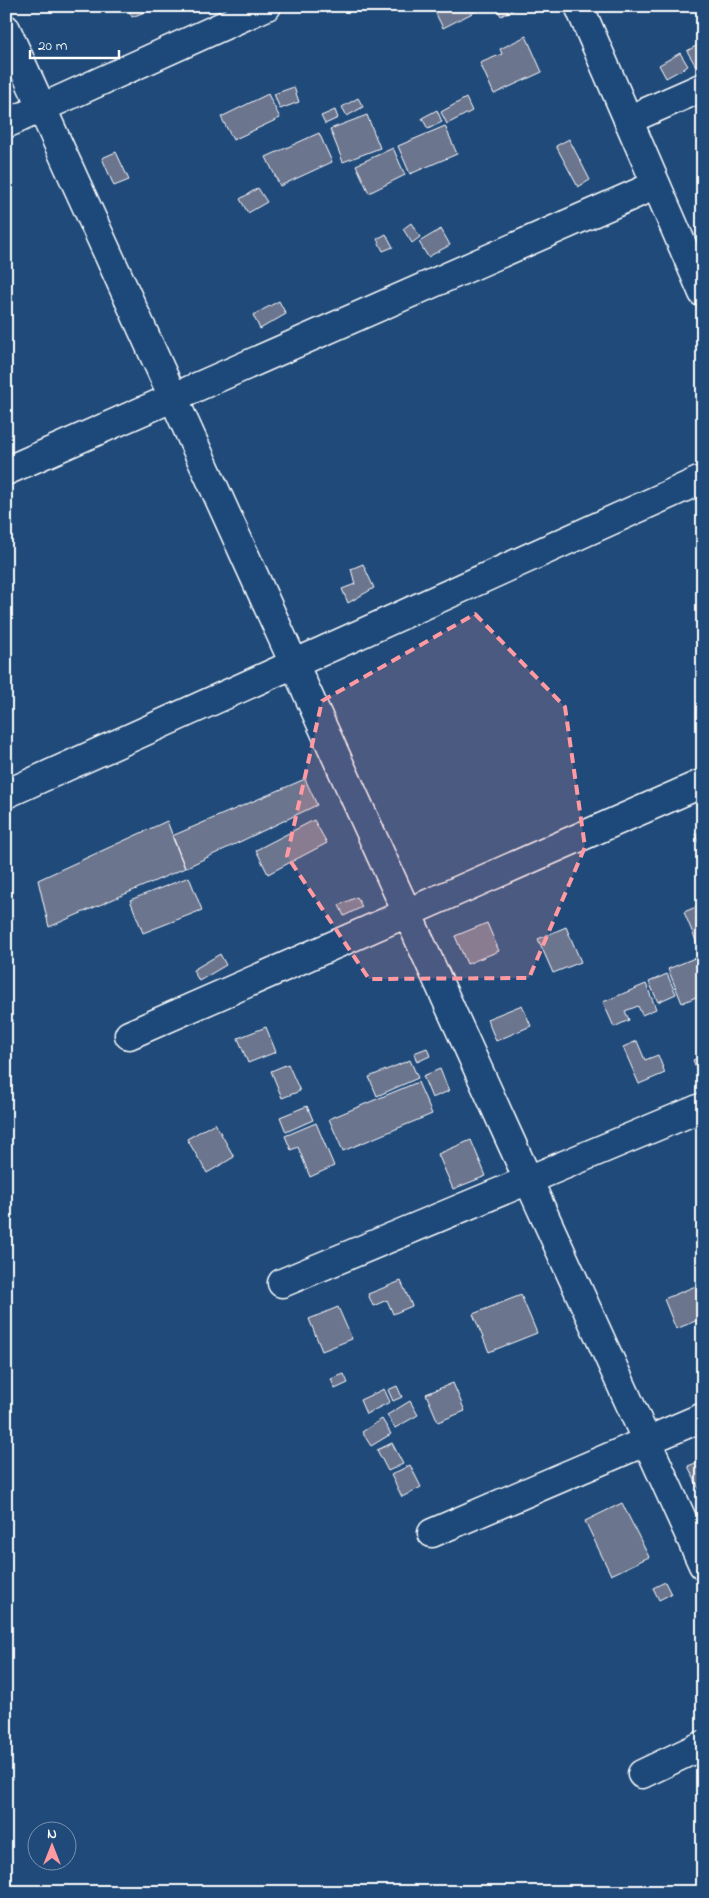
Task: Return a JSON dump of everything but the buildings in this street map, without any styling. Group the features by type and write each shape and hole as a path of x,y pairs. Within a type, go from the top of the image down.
{"street":[{"path":"6,124 267,6"},
{"path":"579,6 703,294"},
{"path":"6,30 703,1565"},
{"path":"628,120 703,87"},
{"path":"6,471 656,185"},
{"path":"6,794 703,479"},
{"path":"129,1035 703,783"},
{"path":"282,1283 703,1107"},
{"path":"432,1533 703,1417"},
{"path":"642,1774 703,1745"}],"highlighted area":[{"path":"475,614 565,707 585,847 529,978 369,979 287,856 322,701"}]}
